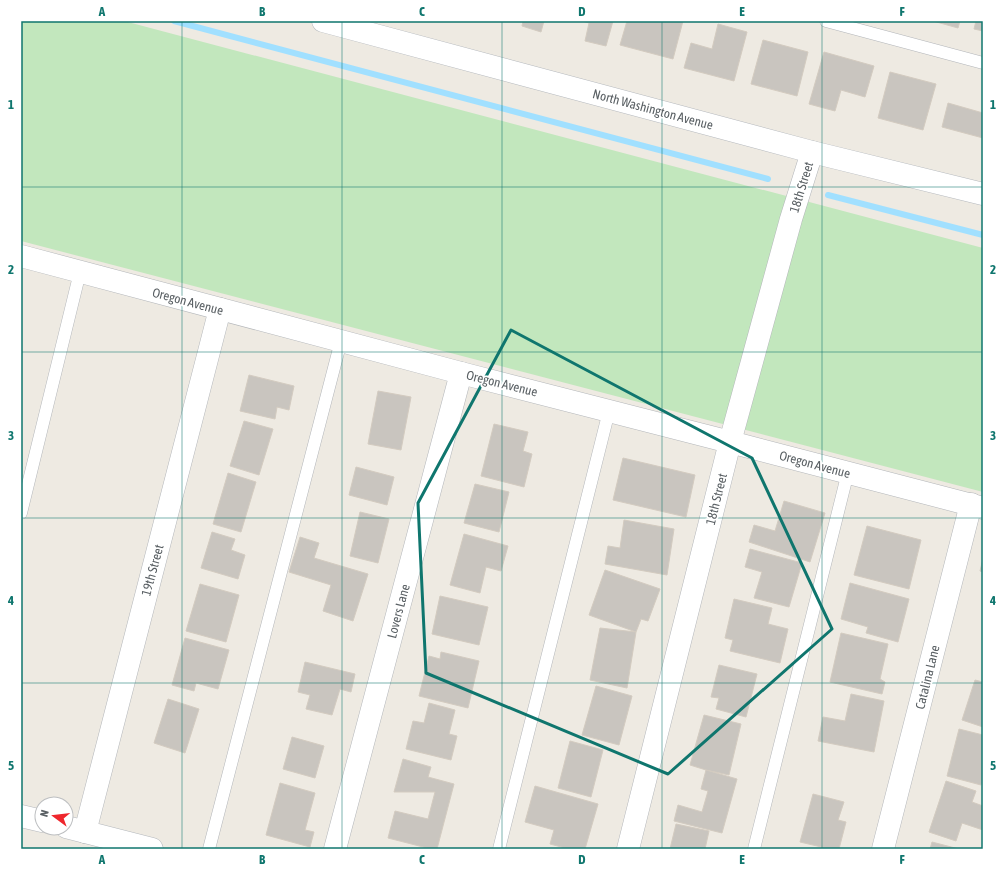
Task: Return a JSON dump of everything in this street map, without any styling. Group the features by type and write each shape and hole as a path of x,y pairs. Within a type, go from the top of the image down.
{"street":[{"name":"North Washington Avenue","path":"324,21 374,28 812,152 983,194"},
{"name":"18th Street","path":"628,849 730,442 791,220 812,152"},
{"name":"Oregon Avenue","path":"21,256 461,373 977,506"},
{"name":"19th Street","path":"89,836 220,309"},
{"name":"Lovers Lane","path":"335,849 461,373"},
{"name":"Catalina Lane","path":"883,849 977,506"},
{"path":"21,816 34,819"},
{"path":"89,836 152,849"}],"lane":[{"path":"826,21 983,63"},
{"path":"21,513 80,272"},
{"path":"209,849 341,341"},
{"path":"499,849 609,411"},
{"path":"754,849 848,472"}],"highlighted area":[{"path":"511,330 752,458 832,629 668,774 426,673 418,503"}],"green space":[{"path":"21,21 124,21 983,248 983,492 21,241"}],"building":[{"path":"523,21 544,21 541,32 522,26"},
{"path":"582,21 613,21 606,46 585,41 589,23"},
{"path":"627,21 683,21 673,59 620,45"},
{"path":"933,21 960,21 958,28"},
{"path":"976,21 983,21 983,31 974,29"},
{"path":"718,24 747,32 734,81 684,68 691,43 712,49"},
{"path":"763,40 808,52 797,96 751,84"},
{"path":"824,52 874,66 865,97 841,90 835,111 809,104"},
{"path":"890,72 936,84 923,130 878,118"},
{"path":"948,103 983,113 983,138 942,127"},
{"path":"249,375 294,386 289,410 277,407 275,419 240,411"},
{"path":"378,391 411,397 401,450 368,444"},
{"path":"244,421 273,429 259,475 230,466"},
{"path":"494,424 528,432 523,451 532,454 524,487 481,476"},
{"path":"623,458 695,475 686,517 613,500"},
{"path":"356,467 394,477 387,505 349,495"},
{"path":"228,473 256,482 241,532 213,524"},
{"path":"475,484 509,492 499,532 464,523"},
{"path":"784,501 825,513 810,562 749,542 754,525 775,531"},
{"path":"360,512 389,519 378,563 350,556"},
{"path":"624,520 674,529 667,575 605,564 608,546 620,548"},
{"path":"867,526 921,540 909,589 854,575"},
{"path":"212,532 235,539 231,550 245,555 238,579 201,568"},
{"path":"464,534 508,546 501,571 486,567 480,593 450,585"},
{"path":"300,537 319,543 314,558 368,574 353,621 323,611 331,585 289,572"},
{"path":"750,549 802,563 789,607 754,598 762,572 745,567"},
{"path":"983,559 983,572 980,571"},
{"path":"605,570 660,589 648,621 641,619 636,632 589,615"},
{"path":"850,583 909,599 898,642 866,633 868,627 841,619"},
{"path":"200,584 239,595 226,642 186,631"},
{"path":"440,596 488,607 479,645 432,634"},
{"path":"734,599 772,608 768,624 788,629 780,663 730,651 733,640 725,638"},
{"path":"600,628 636,632 627,688 590,680"},
{"path":"841,633 888,644 880,679 885,682 882,694 830,682"},
{"path":"185,638 229,650 218,689 196,683 194,691 172,685"},
{"path":"441,652 479,661 468,708 419,696 429,656 440,659"},
{"path":"305,662 355,674 351,692 340,689 332,715 306,709 310,695 298,692"},
{"path":"719,665 757,674 746,717 716,709 719,698 711,697"},
{"path":"975,680 983,682 983,727 962,720"},
{"path":"596,686 632,696 619,745 582,735"},
{"path":"851,694 884,701 874,752 818,741 823,717 845,721"},
{"path":"168,699 199,709 185,753 154,743"},
{"path":"429,703 455,710 449,734 457,736 451,760 406,749 413,721 424,723"},
{"path":"704,715 741,724 729,775 690,765"},
{"path":"959,729 983,735 983,776 981,785 947,776"},
{"path":"292,737 324,746 315,778 283,769"},
{"path":"570,741 603,750 591,797 558,788"},
{"path":"403,759 431,767 428,777 454,784 437,849 431,849 388,838 395,811 428,819 435,792 394,792"},
{"path":"706,770 737,779 722,833 674,821 678,805 702,812 708,791 701,789"},
{"path":"946,781 976,791 972,802 983,806 983,830 962,823 956,841 929,832"},
{"path":"280,783 315,793 305,830 314,832 310,847 266,835"},
{"path":"535,786 598,804 585,849 569,849 550,844 554,830 525,822"},
{"path":"813,794 844,802 838,820 846,822 839,849 830,849 800,842"},
{"path":"676,824 709,831 705,849 670,849"},
{"path":"932,842 959,849 930,849"}],"waterway":[{"path":"174,21 768,179"},
{"path":"828,195 983,235"}]}
